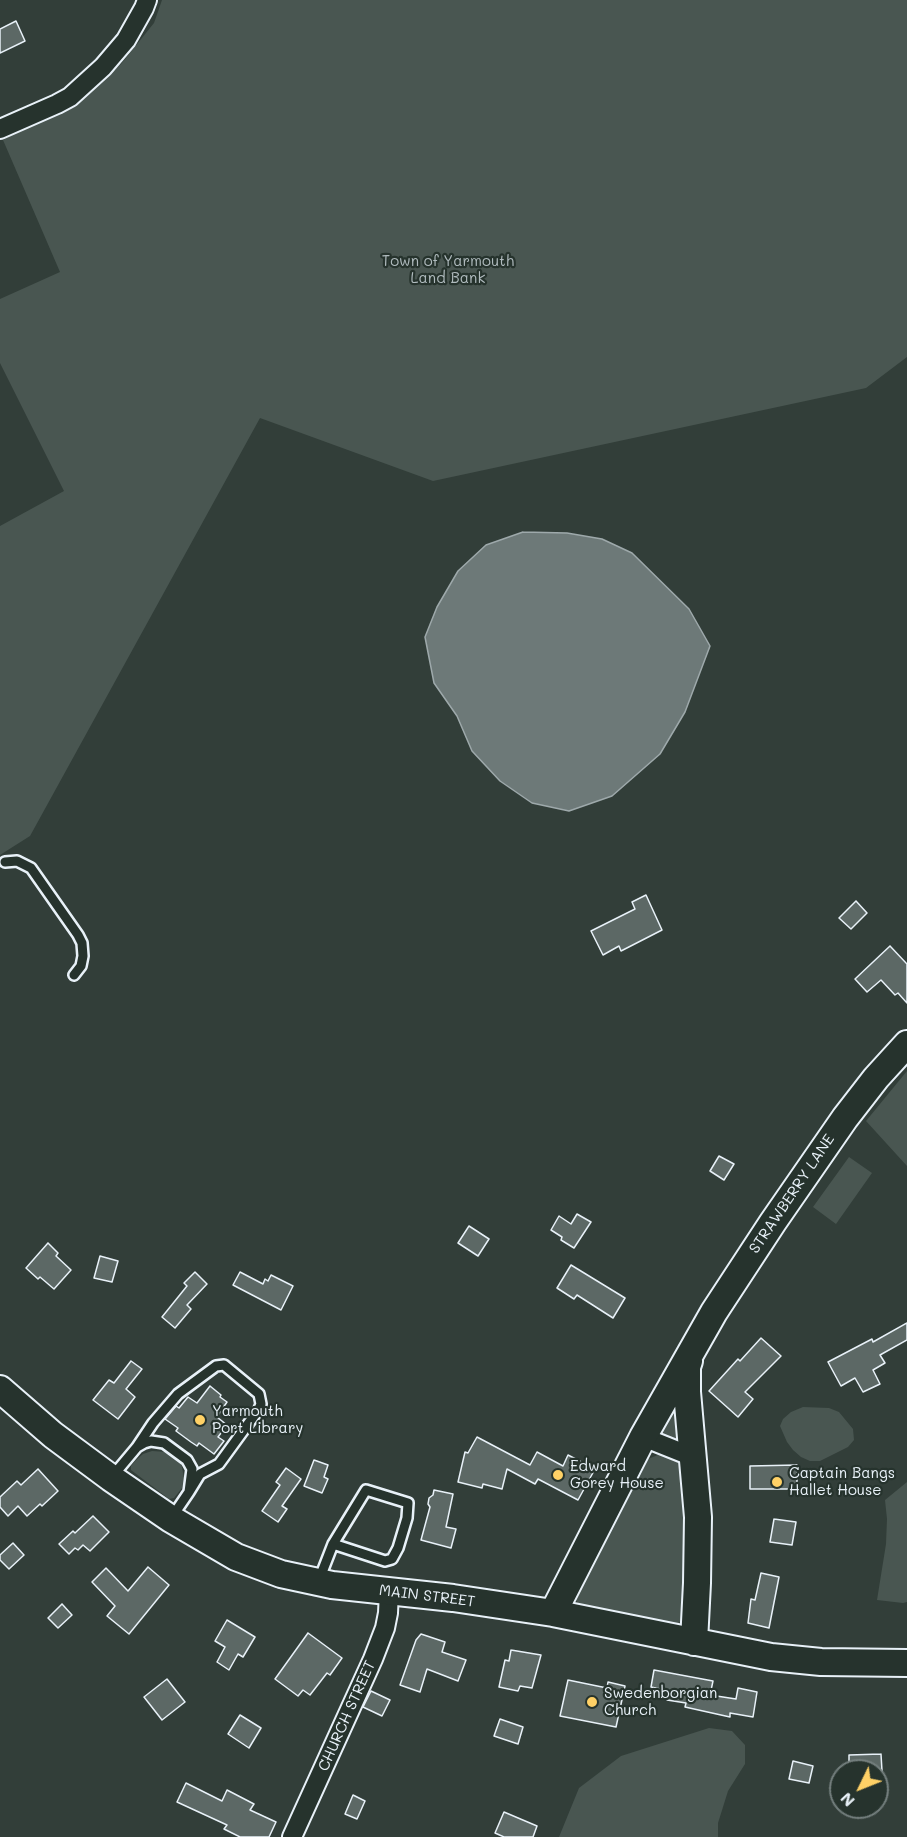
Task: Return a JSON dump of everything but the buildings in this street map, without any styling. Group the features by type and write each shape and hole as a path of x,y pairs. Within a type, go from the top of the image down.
{"main road":[{"name":"STRAWBERRY LANE","path":"553,1613 643,1437 714,1312 839,1125 876,1078 907,1044"},
{"name":"STRAWBERRY LANE","path":"691,1353 687,1367 687,1385 698,1517 694,1642"},
{"name":"MAIN STREET","path":"0,1389 53,1435 171,1519 213,1545 247,1562 281,1574 318,1583 453,1598 553,1613 756,1655 803,1661 907,1663"}],"street":[{"path":"0,129 70,97 103,67 126,40 147,0"},
{"path":"643,1437 693,1456"},
{"name":"CHURCH STREET","path":"292,1837 373,1659 385,1628 389,1591"}],"lane":[{"path":"5,862 17,861 31,868 78,935 82,943 83,956 81,966 74,975"},
{"path":"111,1478 178,1394 216,1366 224,1365 259,1395 261,1404 219,1464 200,1474 171,1519"},
{"path":"137,1447 151,1441 164,1443 187,1460 192,1469 189,1492"},
{"path":"318,1583 333,1544 366,1490 408,1503 407,1518 398,1548 392,1558 385,1561 333,1544"}],"green space":[{"name":"Town of Yarmouth Land Bank","path":"162,0 907,0 907,357 866,388 433,481 260,418 30,836 0,855 0,526 64,491 0,363 0,299 60,272 3,140 99,84 121,64 154,23"},
{"path":"907,1071 907,1166 866,1121"},
{"path":"849,1157 872,1173 836,1224 813,1207"},
{"path":"675,1394 684,1445 654,1432"},
{"path":"803,1407 829,1408 839,1412 853,1429 854,1440 848,1447 820,1461 810,1461 801,1457 787,1442 780,1426 783,1419 791,1412"},
{"path":"152,1451 167,1452 181,1462 184,1478 182,1488 174,1498 169,1499 131,1470 136,1460"},
{"path":"658,1455 675,1458 685,1467 690,1479 683,1619 675,1626 579,1606 573,1594 638,1463"},
{"path":"907,1482 907,1602 877,1600 886,1544 885,1500"},
{"path":"709,1728 732,1731 745,1745 745,1764 728,1791 718,1823 718,1837 559,1837 579,1788 621,1756"}],"shaded area":[{"path":"523,532 567,533 602,539 632,553 689,609 710,646 685,712 660,754 612,796 569,811 532,803 500,781 472,751 457,716 434,683 425,637 437,607 458,571 486,545"}],"place":[{"name":"Yarmouth Port Library","path":"200,1420"},
{"name":"Edward Gorey House","path":"558,1475"},
{"name":"Captain Bangs Hallet House","path":"777,1482"},
{"name":"Swedenborgian Church","path":"592,1702"}]}
